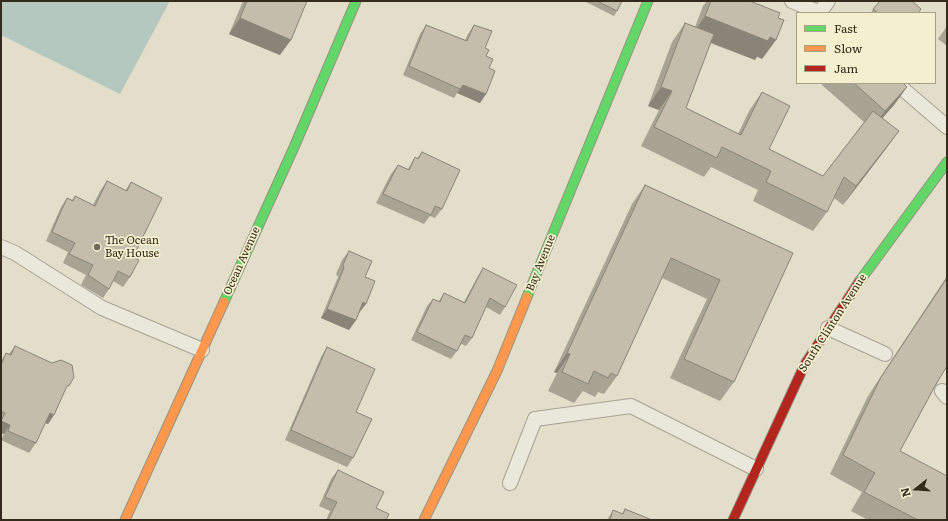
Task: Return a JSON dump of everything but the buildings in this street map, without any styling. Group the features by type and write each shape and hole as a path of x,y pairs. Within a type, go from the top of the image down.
{"street":[{"name":"Ocean Avenue","path":"125,520 295,145 356,1"},
{"name":"Bay Avenue","path":"424,520 497,371 648,1"},
{"name":"South Clinton Avenue","path":"733,520 805,364 856,285 947,162"}],"lane":[{"path":"792,1 818,12"},
{"path":"821,12 828,1"},
{"path":"897,84 947,127"},
{"path":"1,247 15,253 102,308 202,350"},
{"path":"828,328 885,354"},
{"path":"947,392 942,391 947,397"},
{"path":"510,483 535,419 631,406 756,469"}],"shaded area":[{"path":"1,1 170,1 120,94 1,35"}],"traffic: fast":[{"path":"224,302 295,145 356,1"},
{"path":"527,297 648,1"},
{"path":"859,282 947,162"}],"traffic: slow":[{"path":"424,520 497,371 527,297"},
{"path":"125,520 224,302"}],"traffic: jam":[{"path":"733,520 805,364 859,282"}],"place":[{"name":"The Ocean Bay House","path":"97,247"}]}
